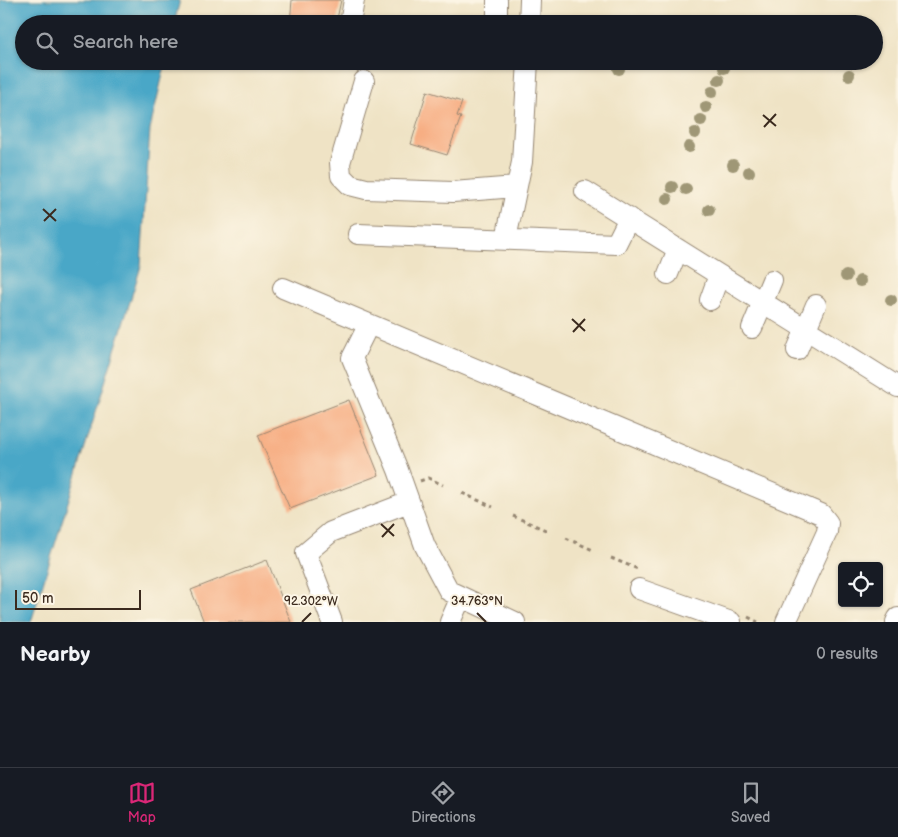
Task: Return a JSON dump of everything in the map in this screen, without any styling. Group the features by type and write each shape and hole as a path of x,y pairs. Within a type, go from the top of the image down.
{"street":[{"path":"352,15 354,0"},
{"path":"497,0 497,15"},
{"path":"529,15 530,0"},
{"path":"506,240 522,162 527,70"},
{"path":"364,81 340,163 341,176 350,185 366,189 452,192 516,187"},
{"path":"585,191 898,387"},
{"path":"358,234 616,244 629,218"},
{"path":"668,274 678,249"},
{"path":"710,300 720,275"},
{"path":"752,328 772,280"},
{"path":"283,288 822,514 828,523 827,532 786,622"},
{"path":"797,350 816,305"},
{"path":"369,324 352,358 426,546 449,590 514,622"},
{"path":"332,622 306,553 331,532 409,502"},
{"path":"639,579 739,619"},
{"path":"450,622 461,597"},
{"path":"896,622 898,618"}],"path":[{"path":"415,484 428,478 443,485"},
{"path":"462,494 493,507"},
{"path":"512,516 548,531"},
{"path":"566,538 593,550"},
{"path":"611,558 639,579"},
{"path":"739,619 758,622"}],"water":[{"path":"0,0 180,0 176,15 15,15 15,70 164,70 150,129 141,266 31,622 0,622"}],"building":[{"path":"292,0 341,0 338,15 291,15"},
{"path":"427,91 462,102 457,116 461,117 447,155 411,144"},
{"path":"349,400 379,475 290,509 258,435"},
{"path":"267,560 291,622 204,622 191,590"}]}
